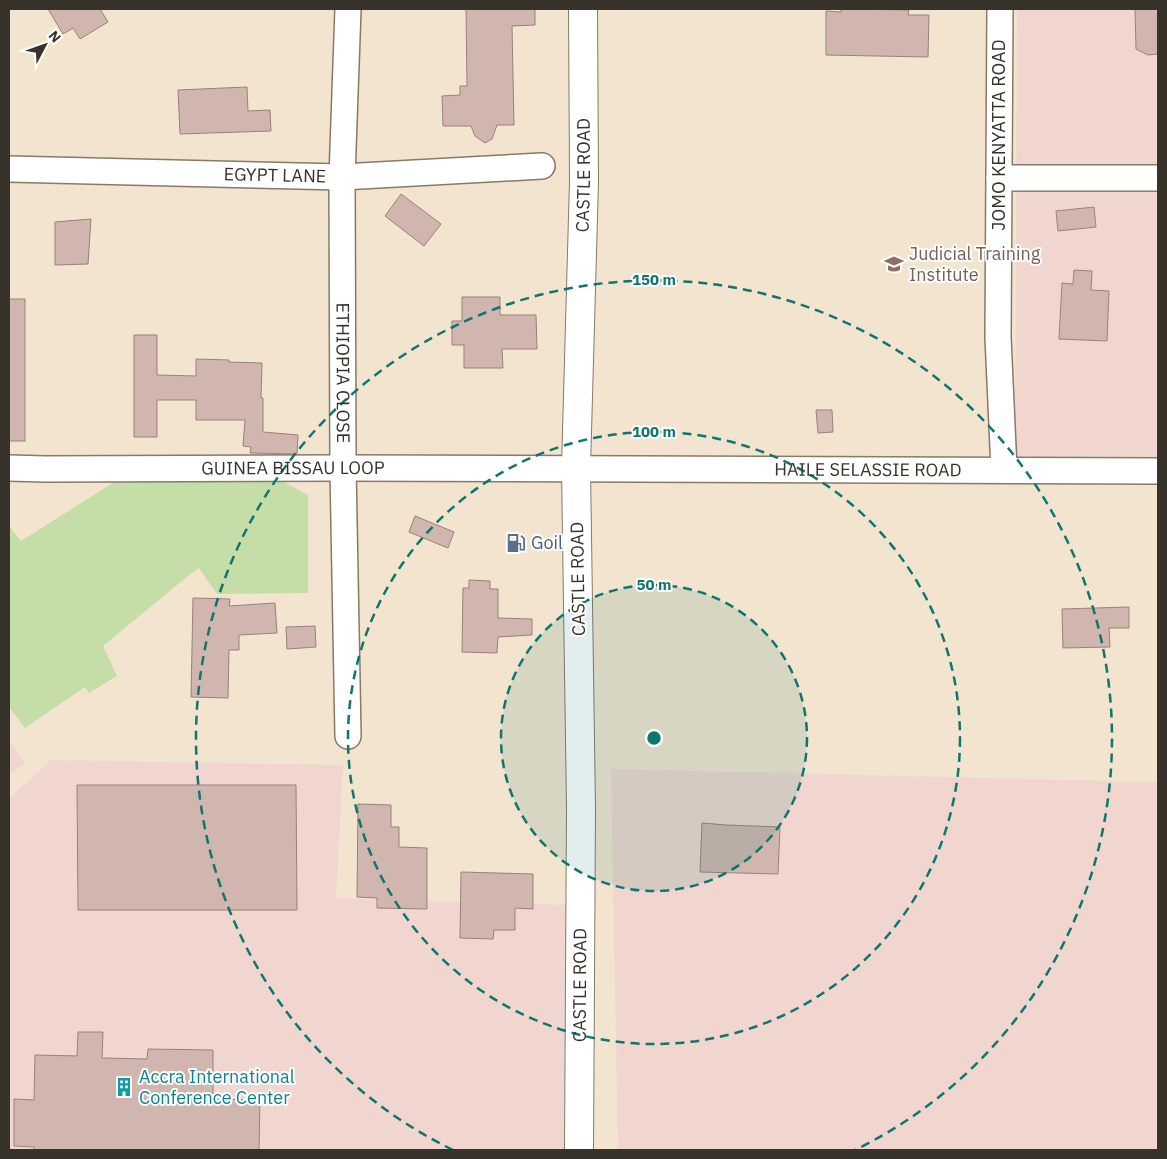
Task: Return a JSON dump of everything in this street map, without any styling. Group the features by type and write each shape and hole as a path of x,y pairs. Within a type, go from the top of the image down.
{"main road":[{"name":"CASTLE ROAD","path":"579,1150 581,808 576,468 584,181 583,9"}],"street":[{"name":"ETHIOPIA CLOSE","path":"348,9 342,177 343,468 348,736"},
{"name":"JOMO KENYATTA ROAD","path":"1000,9 998,337 1004,470"},
{"name":"EGYPT LANE","path":"9,169 342,177 542,166"},
{"path":"999,178 1158,178"},
{"name":"GUINEA BISSAU LOOP","path":"9,468 576,468"},
{"name":"HAILE SELASSIE ROAD","path":"576,468 1158,471"}],"shaded area":[{"path":"1017,9 1158,9 1158,459 1015,459"},
{"path":"9,741 25,763 9,775"},
{"path":"51,760 343,765 336,898 567,905 569,1150 9,1150 9,799"},
{"path":"611,769 1158,782 1158,1150 618,1150"}],"green space":[{"path":"116,481 282,481 308,495 308,593 217,594 199,568 103,646 117,676 89,693 85,687 25,728 9,707 9,526 21,541"}],"building":[{"path":"48,9 100,9 108,22 80,39 73,28 63,34"},
{"path":"466,9 535,9 535,25 512,26 514,125 497,125 492,139 485,143 475,136 471,126 443,126 442,96 460,95 460,86 467,86"},
{"path":"841,9 909,10 908,15 929,15 928,57 826,55 826,11 841,12"},
{"path":"1135,9 1158,9 1158,54 1148,55 1136,49"},
{"path":"247,87 248,111 270,110 271,131 180,134 178,90"},
{"path":"401,194 441,224 424,246 385,216"},
{"path":"1094,207 1096,227 1058,231 1056,211"},
{"path":"91,219 88,264 55,265 55,222"},
{"path":"1074,270 1092,271 1091,290 1109,291 1107,341 1059,339 1062,283 1073,284"},
{"path":"462,297 500,297 500,315 536,315 537,349 502,349 503,368 464,368 464,345 452,345 452,321 462,321"},
{"path":"9,299 25,299 25,441 9,441"},
{"path":"134,335 157,335 157,375 196,376 196,359 262,363 261,398 263,398 263,432 298,435 297,454 250,453 251,447 243,446 245,420 196,420 196,400 157,400 157,437 134,437"},
{"path":"816,410 832,410 833,432 818,433"},
{"path":"415,516 454,532 448,548 409,532"},
{"path":"469,580 490,581 490,589 498,589 498,618 532,619 532,635 498,637 497,653 462,652 463,588 469,588"},
{"path":"193,598 230,599 229,606 275,603 277,633 239,635 239,650 229,650 228,698 191,697"},
{"path":"1129,607 1129,628 1109,628 1110,647 1063,648 1062,609"},
{"path":"315,626 316,647 287,649 286,627"},
{"path":"77,785 296,785 297,910 78,910"},
{"path":"358,804 391,805 391,827 399,827 399,847 427,848 427,909 377,908 377,898 357,897"},
{"path":"702,823 780,827 778,874 700,872"},
{"path":"461,872 533,874 533,909 515,908 515,930 494,930 493,939 460,938"},
{"name":"Accra International Conference Center","path":"78,1032 103,1032 102,1058 147,1059 148,1049 213,1050 213,1099 260,1100 259,1150 34,1150 34,1147 14,1146 14,1099 34,1100 35,1055 77,1056"}],"place":[{"name":"Judicial Training Institute","path":"894,264"},
{"name":"Goil","path":"516,543"},
{"name":"Accra International Conference Center","path":"124,1087"}]}
